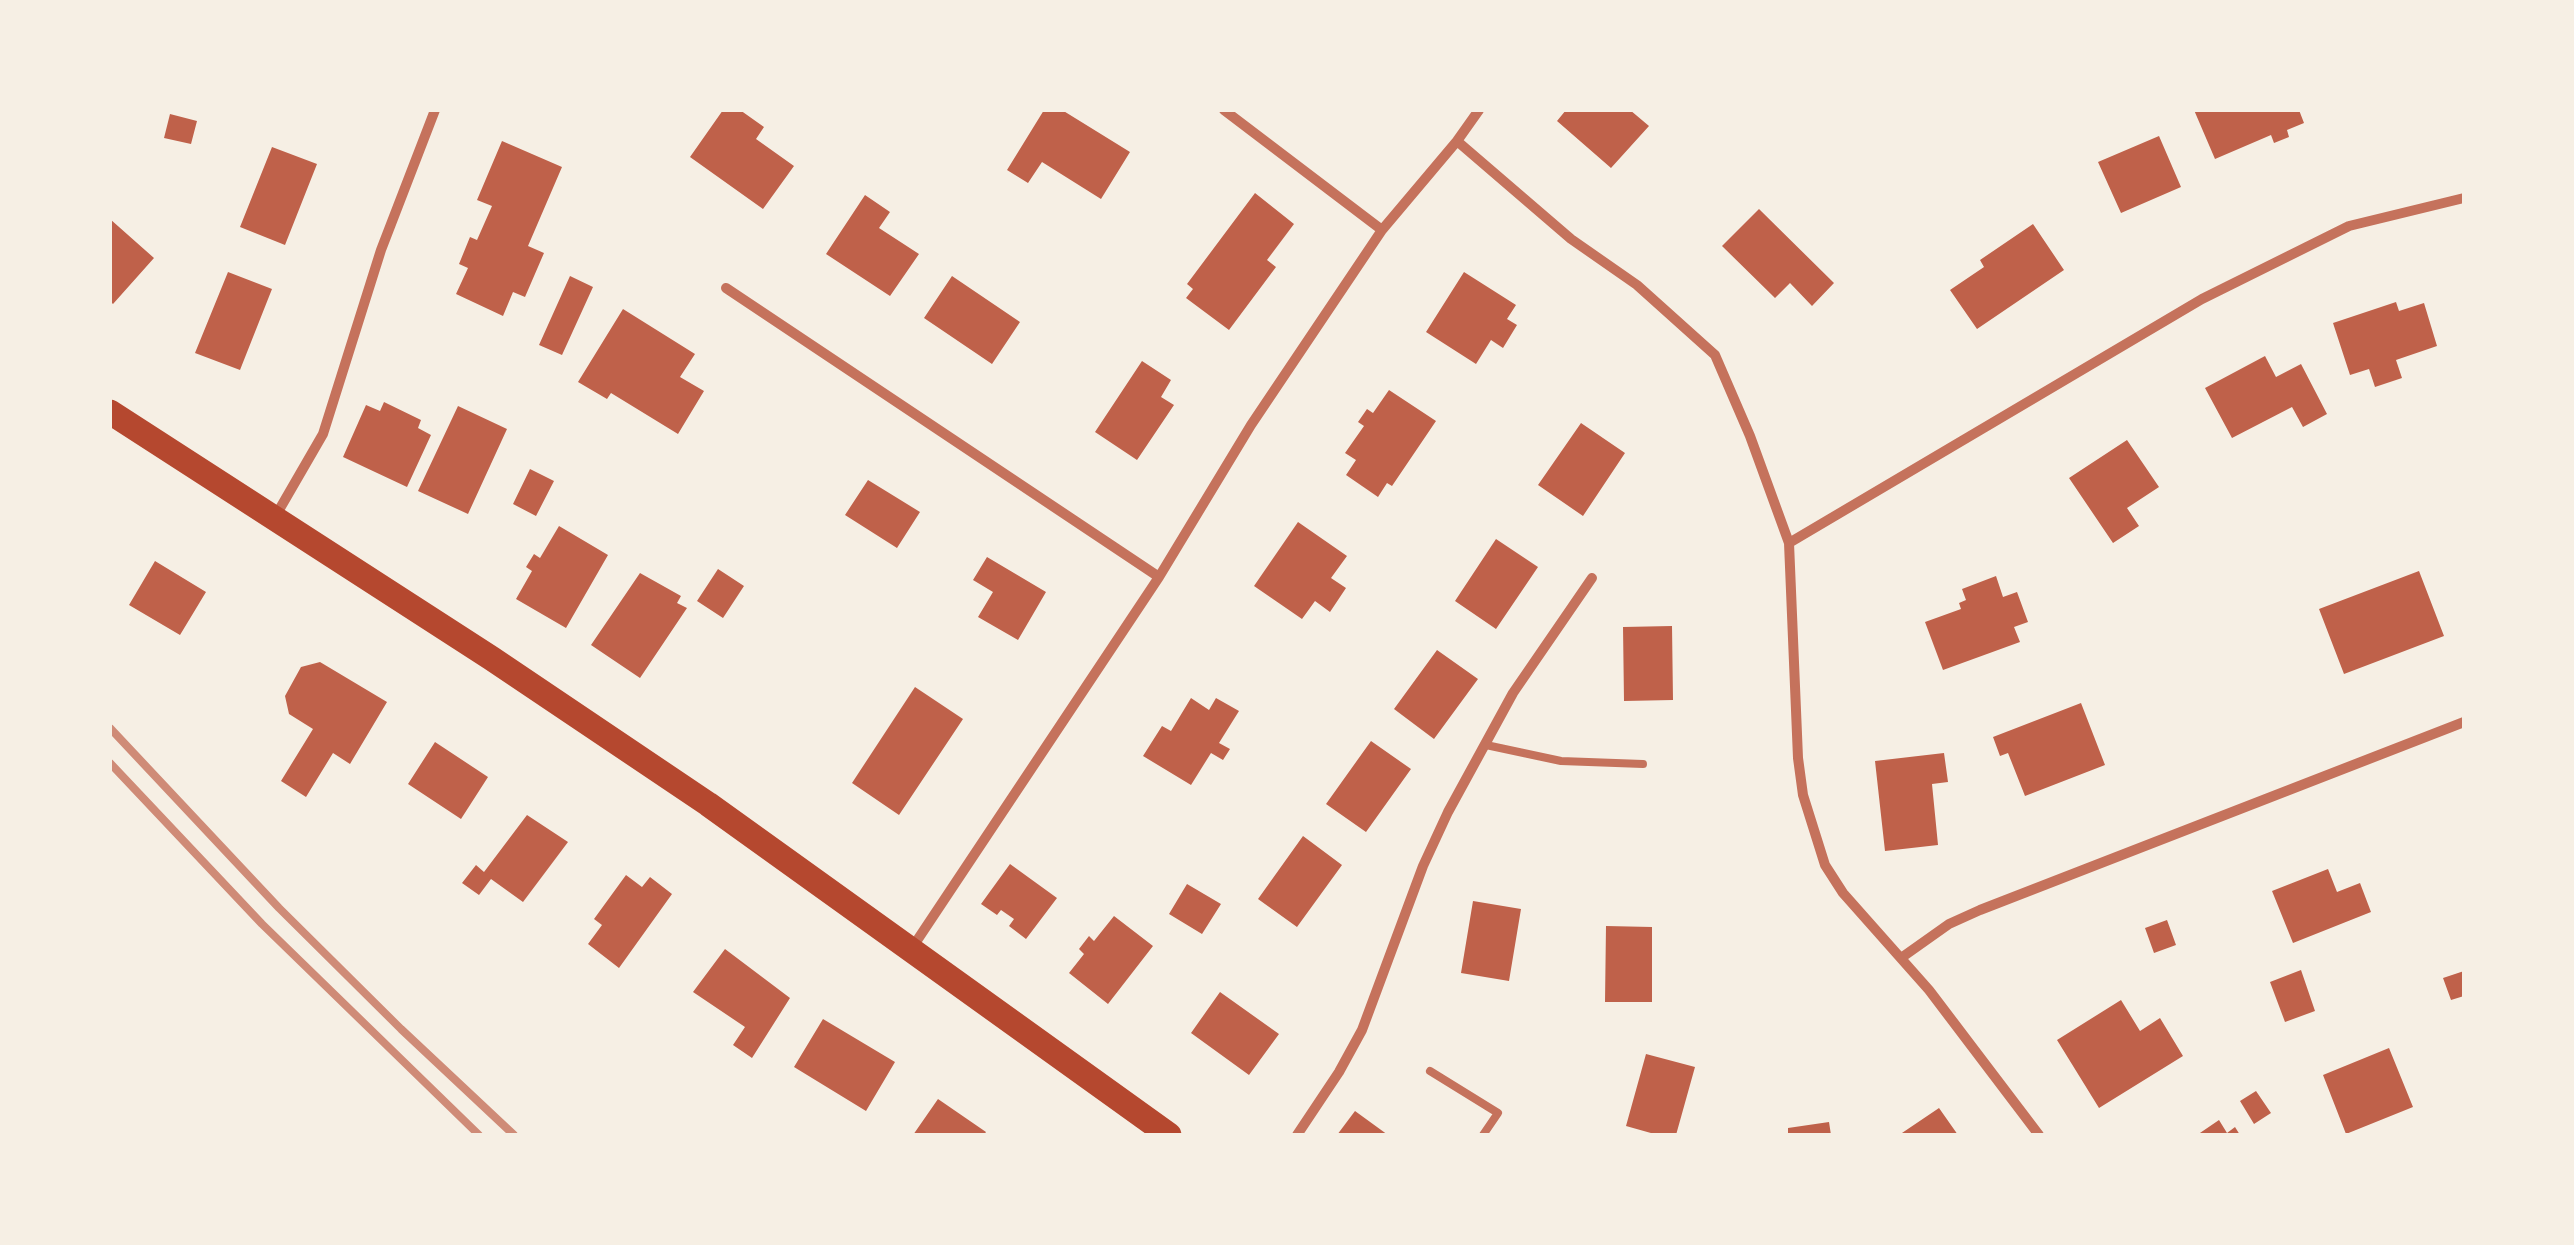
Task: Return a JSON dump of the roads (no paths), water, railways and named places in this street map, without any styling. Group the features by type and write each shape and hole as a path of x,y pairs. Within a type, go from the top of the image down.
{"main road":[{"path":"110,412 677,783 1169,1135"}],"street":[{"path":"274,518 322,434 381,250 434,110"},
{"path":"1224,110 1382,230"},
{"path":"912,948 1158,577 1250,425 1382,230 1478,110"},
{"path":"1457,141 1571,238 1637,284 1714,355 1750,436 1789,543 1798,758 1812,831 1825,865 1843,893 1929,990 2039,1135"},
{"path":"1789,543 2202,300 2349,226 2464,198"},
{"path":"726,288 1158,577"},
{"path":"1297,1135 1340,1072 1362,1030 1423,866 1448,812 1513,692 1592,578"},
{"path":"1901,958 1949,924 1980,910 2464,722"}],"lane":[{"path":"1486,745 1561,761 1643,764"},
{"path":"1430,1071 1498,1114 1483,1135"}],"railway":[{"path":"110,728 279,908 514,1135"},
{"path":"110,763 262,924 479,1135"}]}
